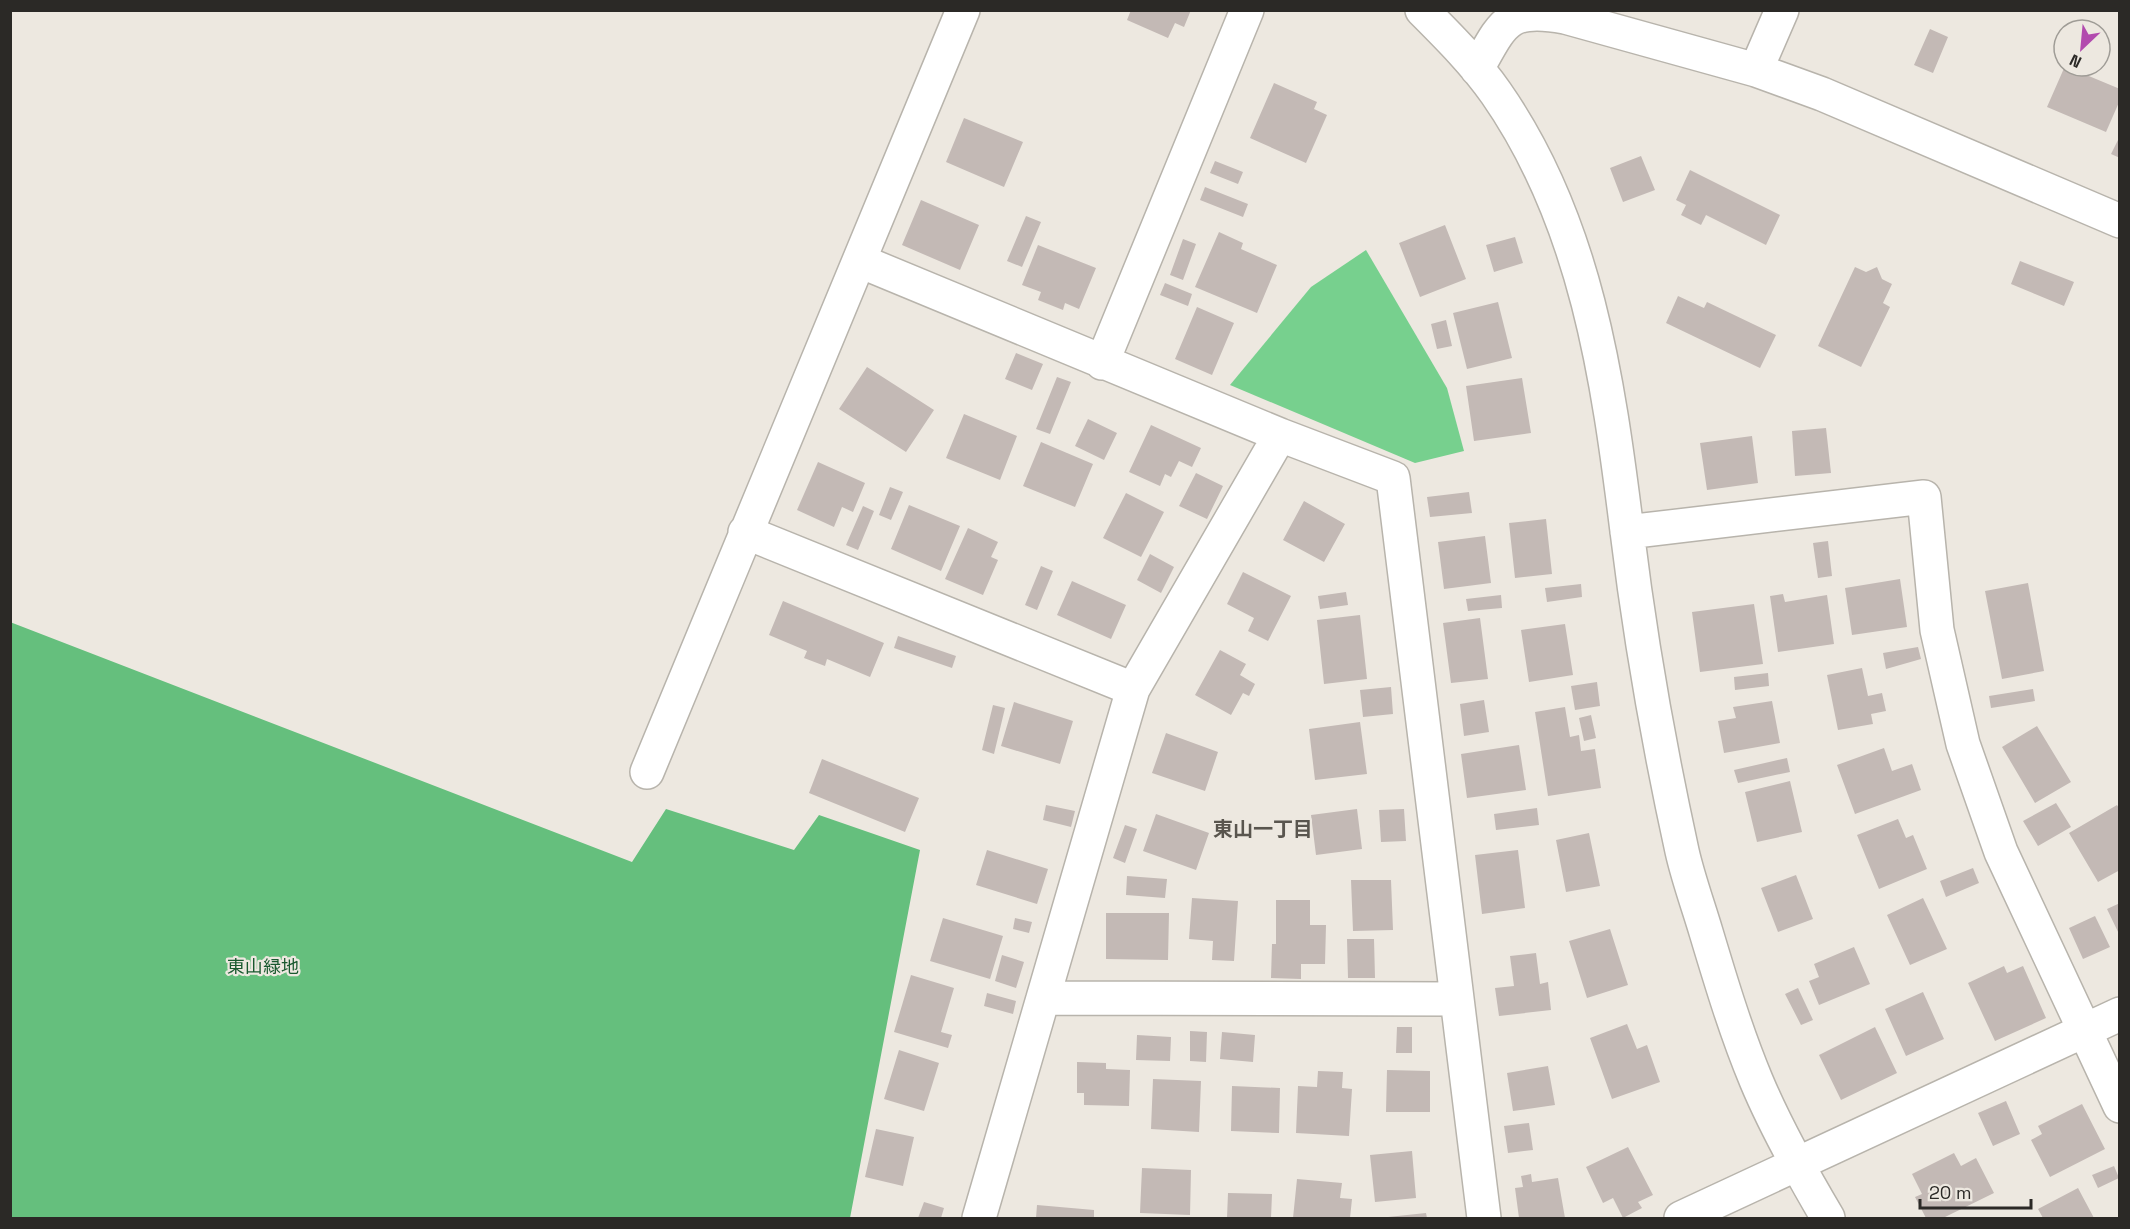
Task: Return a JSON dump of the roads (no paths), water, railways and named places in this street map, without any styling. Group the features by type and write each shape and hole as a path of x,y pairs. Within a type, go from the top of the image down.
{"street":[{"path":"647,772 963,10"},
{"path":"1102,363 1247,10"},
{"path":"1422,10 1477,69 1519,129 1544,177 1567,230 1586,288 1618,447 1627,532 1663,755 1683,854 1728,1005 1756,1080 1797,1164 1828,1218"},
{"path":"1756,70 1782,10"},
{"path":"1477,69 1501,26 1516,14 1539,12 1565,17 1756,70 1822,94 2120,221"},
{"path":"860,261 1102,363 1393,478 1484,1218"},
{"path":"979,1218 1133,689 1280,435"},
{"path":"1627,532 1924,497 1937,630 1963,744 2001,852 2120,1106"},
{"path":"745,532 1133,689"},
{"path":"1042,998 1457,999"},
{"path":"1681,1218 2120,1014"}],"district":[{"name":"東山一丁目","path":"1263,829"}],"park label":[{"name":"東山緑地","path":"263,966"}]}
